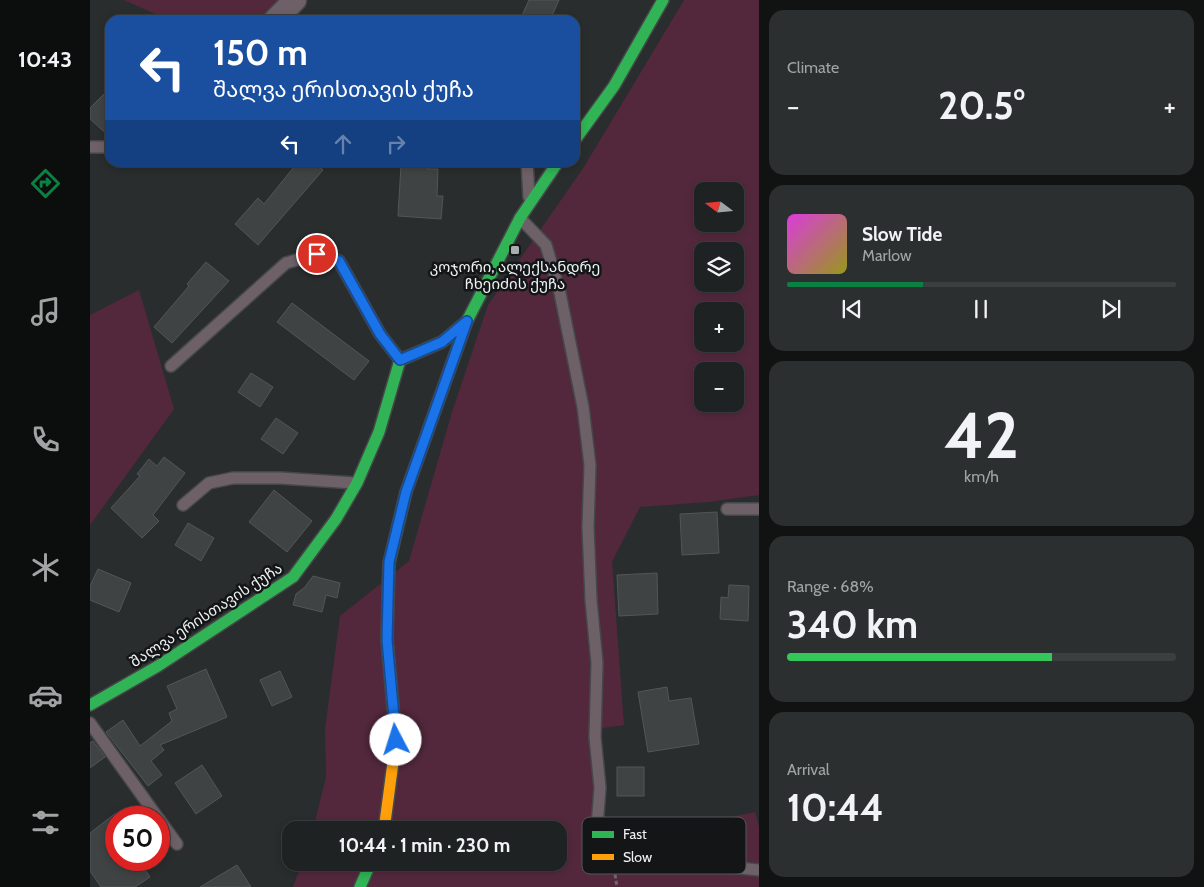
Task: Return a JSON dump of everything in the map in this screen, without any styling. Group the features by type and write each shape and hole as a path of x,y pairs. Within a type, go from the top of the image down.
{"main road":[{"path":"580,133 614,86 663,0"},
{"path":"385,821 396,740 387,640 389,562 406,492 467,321 520,218 555,167"},
{"path":"400,360 442,342 467,321"},
{"name":"შალვა ერისთავის ქუჩა","path":"90,705 158,666 230,620 293,576 336,519 357,483 379,432 400,360"},
{"path":"360,887 367,871"}],"street":[{"path":"280,15 295,0"}],"lane":[{"path":"90,147 105,147"},
{"path":"527,167 530,204"},
{"path":"520,218 546,244 560,293 583,407 590,465 588,527 591,600 597,663 595,737 600,788 598,817"},
{"path":"171,366 286,263 317,254 339,261 380,334 400,360"},
{"path":"183,505 209,483 233,478 280,478 357,483"},
{"path":"726,509 759,510"},
{"path":"90,723 149,806"},
{"path":"170,834 177,844"},
{"path":"746,869 759,870"}],"shaded area":[{"path":"124,0 292,0 277,15 158,15"},
{"path":"684,0 759,0 759,495 708,502 640,507 612,562 624,725 589,730 600,817 582,817 582,874 746,874 746,817 732,817 755,812 759,827 759,887 293,887 299,871 567,871 567,821 315,821 326,777 325,729 340,616 409,561 452,412 488,305 584,167"},
{"path":"139,290 174,409 90,525 90,315"}],"building":[{"path":"529,0 559,0 552,15 522,15"},
{"path":"105,93 105,132 90,119 90,108"},
{"path":"294,167 320,167 323,170 258,245 235,224 258,198 264,204"},
{"path":"401,167 438,169 437,196 443,196 441,219 398,216"},
{"path":"206,262 229,281 172,343 154,327 189,286 187,284"},
{"path":"292,303 369,361 354,380 277,322"},
{"path":"251,373 273,387 260,407 238,392"},
{"path":"276,418 298,433 283,454 261,439"},
{"path":"164,457 185,473 153,515 159,521 142,538 111,508 140,476 137,474 149,459 157,466"},
{"path":"274,490 312,521 287,552 249,522"},
{"path":"717,512 719,553 682,555 680,514"},
{"path":"188,523 214,538 201,561 175,545"},
{"path":"98,569 131,583 119,612 90,600 90,586"},
{"path":"657,573 658,614 619,616 617,575"},
{"path":"313,576 340,583 337,598 326,595 322,612 293,605 296,594 305,587"},
{"path":"729,585 749,586 748,621 720,619 721,597 728,598"},
{"path":"206,669 227,717 160,745 164,750 151,761 162,775 148,786 106,732 123,720 140,746 172,721 169,713 177,709 167,686"},
{"path":"280,671 292,697 272,706 260,680"},
{"path":"667,687 669,701 691,698 699,744 648,752 638,692"},
{"path":"93,741 105,757 90,768 90,743"},
{"path":"202,765 222,796 196,814 175,783"},
{"path":"617,767 644,767 644,796 617,796"},
{"path":"105,821 105,871 146,871 150,877 135,887 101,887 90,871 90,833"},
{"path":"237,865 251,887 200,887"}],"traffic: fast":[{"path":"580,133 614,86 663,0"},
{"path":"388,599 389,563 406,492 467,321 520,218 555,167"},
{"path":"90,705 158,666 293,577 336,519 357,483 379,432 400,360 442,342 467,321"},
{"path":"360,887 367,871"}],"traffic: slow":[{"path":"385,821 396,740 387,640 388,599"}],"place":[{"name":"კოჯორი, ალექსანდრე ჩხეიძის ქუჩა","path":"515,250"}],"route":[{"path":"317,254 339,261 380,334 400,360 442,342 467,321 406,492 389,562 387,640 396,740"}]}
